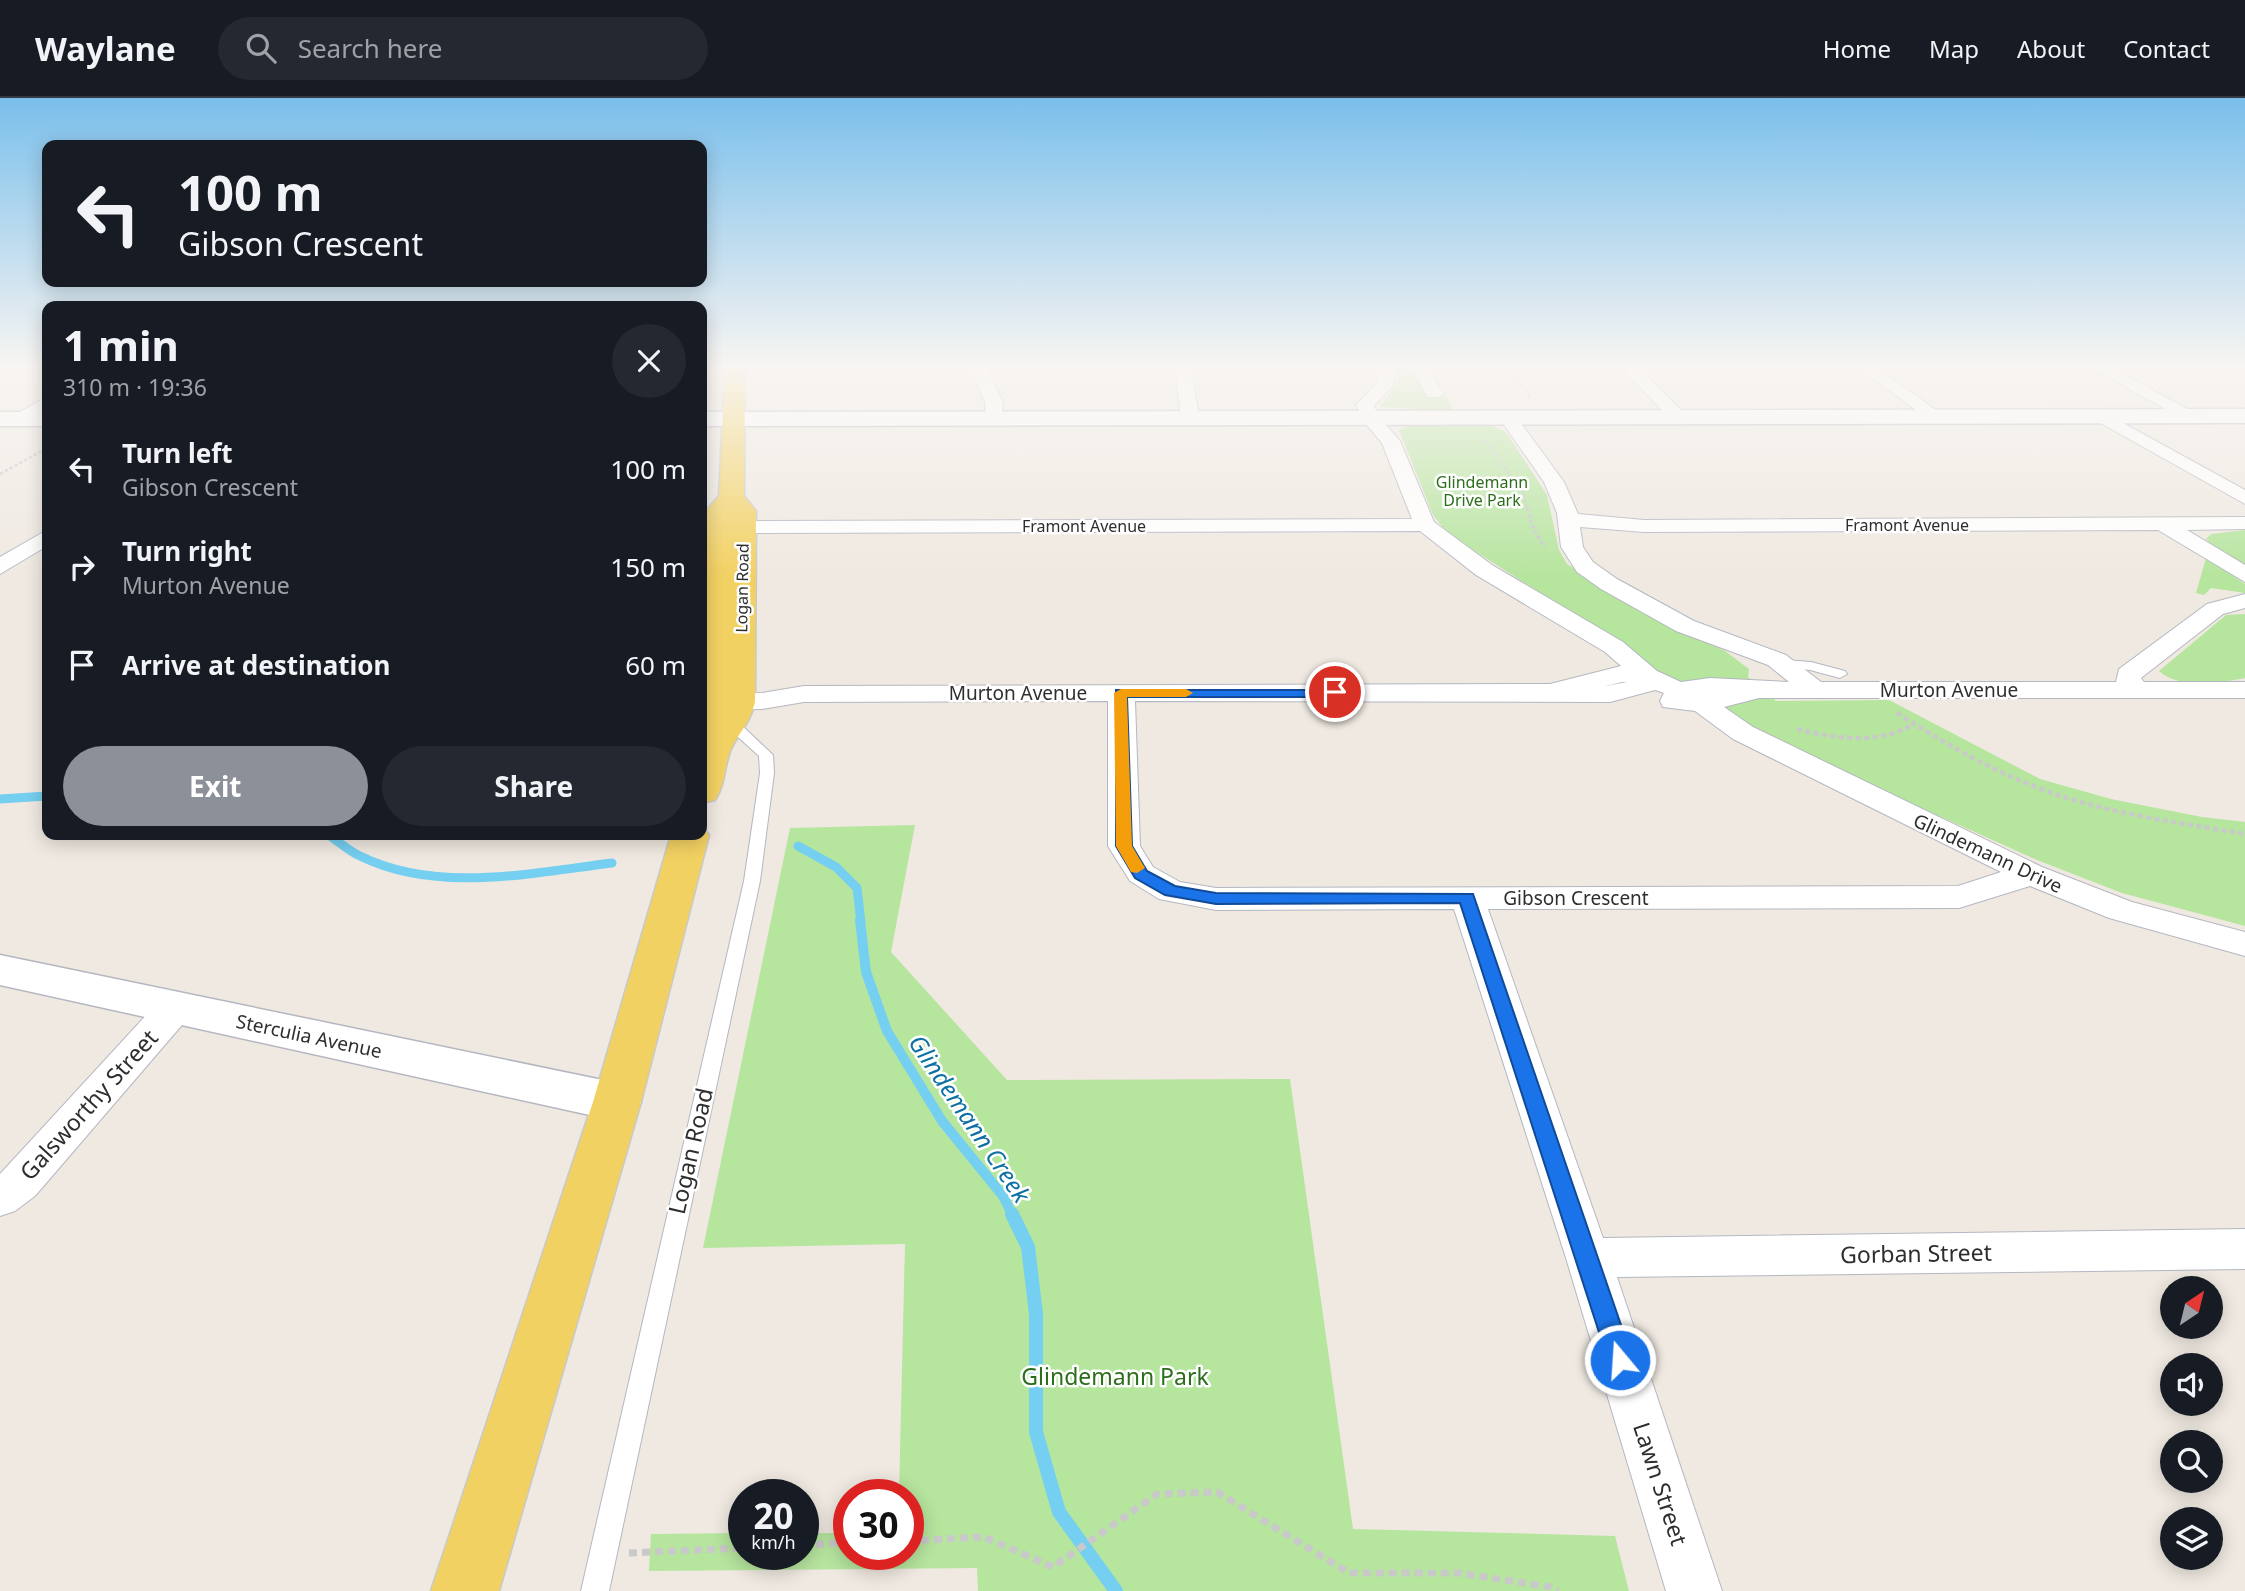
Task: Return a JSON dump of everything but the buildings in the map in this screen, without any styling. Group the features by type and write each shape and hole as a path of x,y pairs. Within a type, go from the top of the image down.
{"main road":[{"name":"Logan Road","path":"707,769 719,715 743,527 743,511 731,498 721,456 727,437"},
{"name":"Logan Road","path":"719,715 717,513 731,498"},
{"path":"465,1591 617,1102 689,840"},
{"name":"Sterculia Avenue","path":"0,970 617,1102"}],"street":[{"name":"Glindemann Drive","path":"1386,437 1425,524 1484,570 1583,631 1607,661 1638,679 1676,695 1702,718 1743,733 2031,874 2121,910 2245,944"},
{"path":"1522,437 1554,482 1569,520 1573,551 1585,567 1600,579 1677,623 1785,664 1815,690"},
{"path":"2137,437 2245,498"},
{"name":"Framont Avenue","path":"1569,520 1638,526 2245,523"},
{"name":"Framont Avenue","path":"743,527 1425,524"},
{"path":"2165,525 2245,576"},
{"path":"0,567 42,540"},
{"path":"2138,691 2127,679 2131,673 2214,609 2243,601"},
{"path":"1739,646 1754,657 1767,691"},
{"name":"Murton Avenue","path":"719,715 804,694 1610,694 1638,679"},
{"name":"Murton Avenue","path":"1676,695 1710,686 1767,691 2245,690"},
{"name":"Murton Avenue","path":"1703,704 1767,691"},
{"name":"Gibson Crescent","path":"1121,693 1124,846 1140,874 1171,891 1216,899 1959,897 2031,874"},
{"path":"1676,695 1703,704"},
{"name":"Glindemann Drive","path":"1703,704 1743,733"},
{"name":"Lawn Street","path":"1467,898 1588,1258 1694,1591"},
{"name":"Galsworthy Street","path":"0,1198 20,1183 175,1008"},
{"name":"Gorban Street","path":"1588,1258 2245,1249"}],"lane":[{"path":"1785,664 1806,665 1840,674"},
{"name":"Logan Road","path":"595,1591 752,881 767,772 766,755 719,715"}],"path":[{"path":"0,474 42,451"},
{"path":"1869,690 1880,701 1914,724 2032,786 2113,809 2245,834"},
{"path":"1794,729 1827,735 1877,736 1902,732 1914,724"},
{"path":"924,1540 984,1537 1053,1567 1157,1494 1217,1492 1349,1573 1458,1573 1551,1587 1558,1591"},
{"path":"603,1555 728,1549"}],"green space":[{"name":"Glindemann Drive Park","path":"1402,437 1509,437 1547,495 1559,550 1567,564 1652,618 1725,651 1749,669 1748,677 1776,701 1889,700 2040,779 2111,799 2202,817 2245,822 2245,926 2122,893 2037,860 1753,732 1730,712 1681,681 1665,679 1614,640 1448,534 1433,515"},
{"path":"2245,530 2245,567 2213,547 2206,539 2211,534"},
{"path":"2206,558 2245,584 2245,593 2211,588 2204,595 2196,593"},
{"path":"2245,614 2245,678 2200,683 2177,680 2159,671 2226,615"},
{"name":"Glindemann Park","path":"915,825 891,952 1007,1080 1290,1079 1353,1529 1615,1536 1629,1591 978,1591 977,1568 924,1568 924,1479 899,1479 905,1244 703,1248 790,828"},
{"name":"Glindemann Park","path":"728,1533 728,1570 758,1570 649,1571 651,1534"},
{"name":"Glindemann Park","path":"819,1533 833,1533 833,1569 819,1569"}],"waterway":[{"name":"Glindemann Creek","path":"0,799 42,796"},
{"name":"Glindemann Creek","path":"336,840 360,856 390,868 420,875 452,878 517,875 612,863"},
{"name":"Glindemann Creek","path":"798,846 836,867 857,888 861,922"},
{"name":"Glindemann Creek","path":"860,920 866,972 887,1031 942,1121 1003,1196 1012,1214"},
{"name":"Glindemann Creek","path":"1012,1214 1028,1247 1036,1314 1036,1432 1059,1512 1116,1591"}],"slow traffic":[{"path":"1137,868 1124,846 1121,693 1186,693"}],"route":[{"path":"1335,692 1121,693 1124,846 1140,874 1171,891 1216,899 1467,898 1620,1360"}]}
